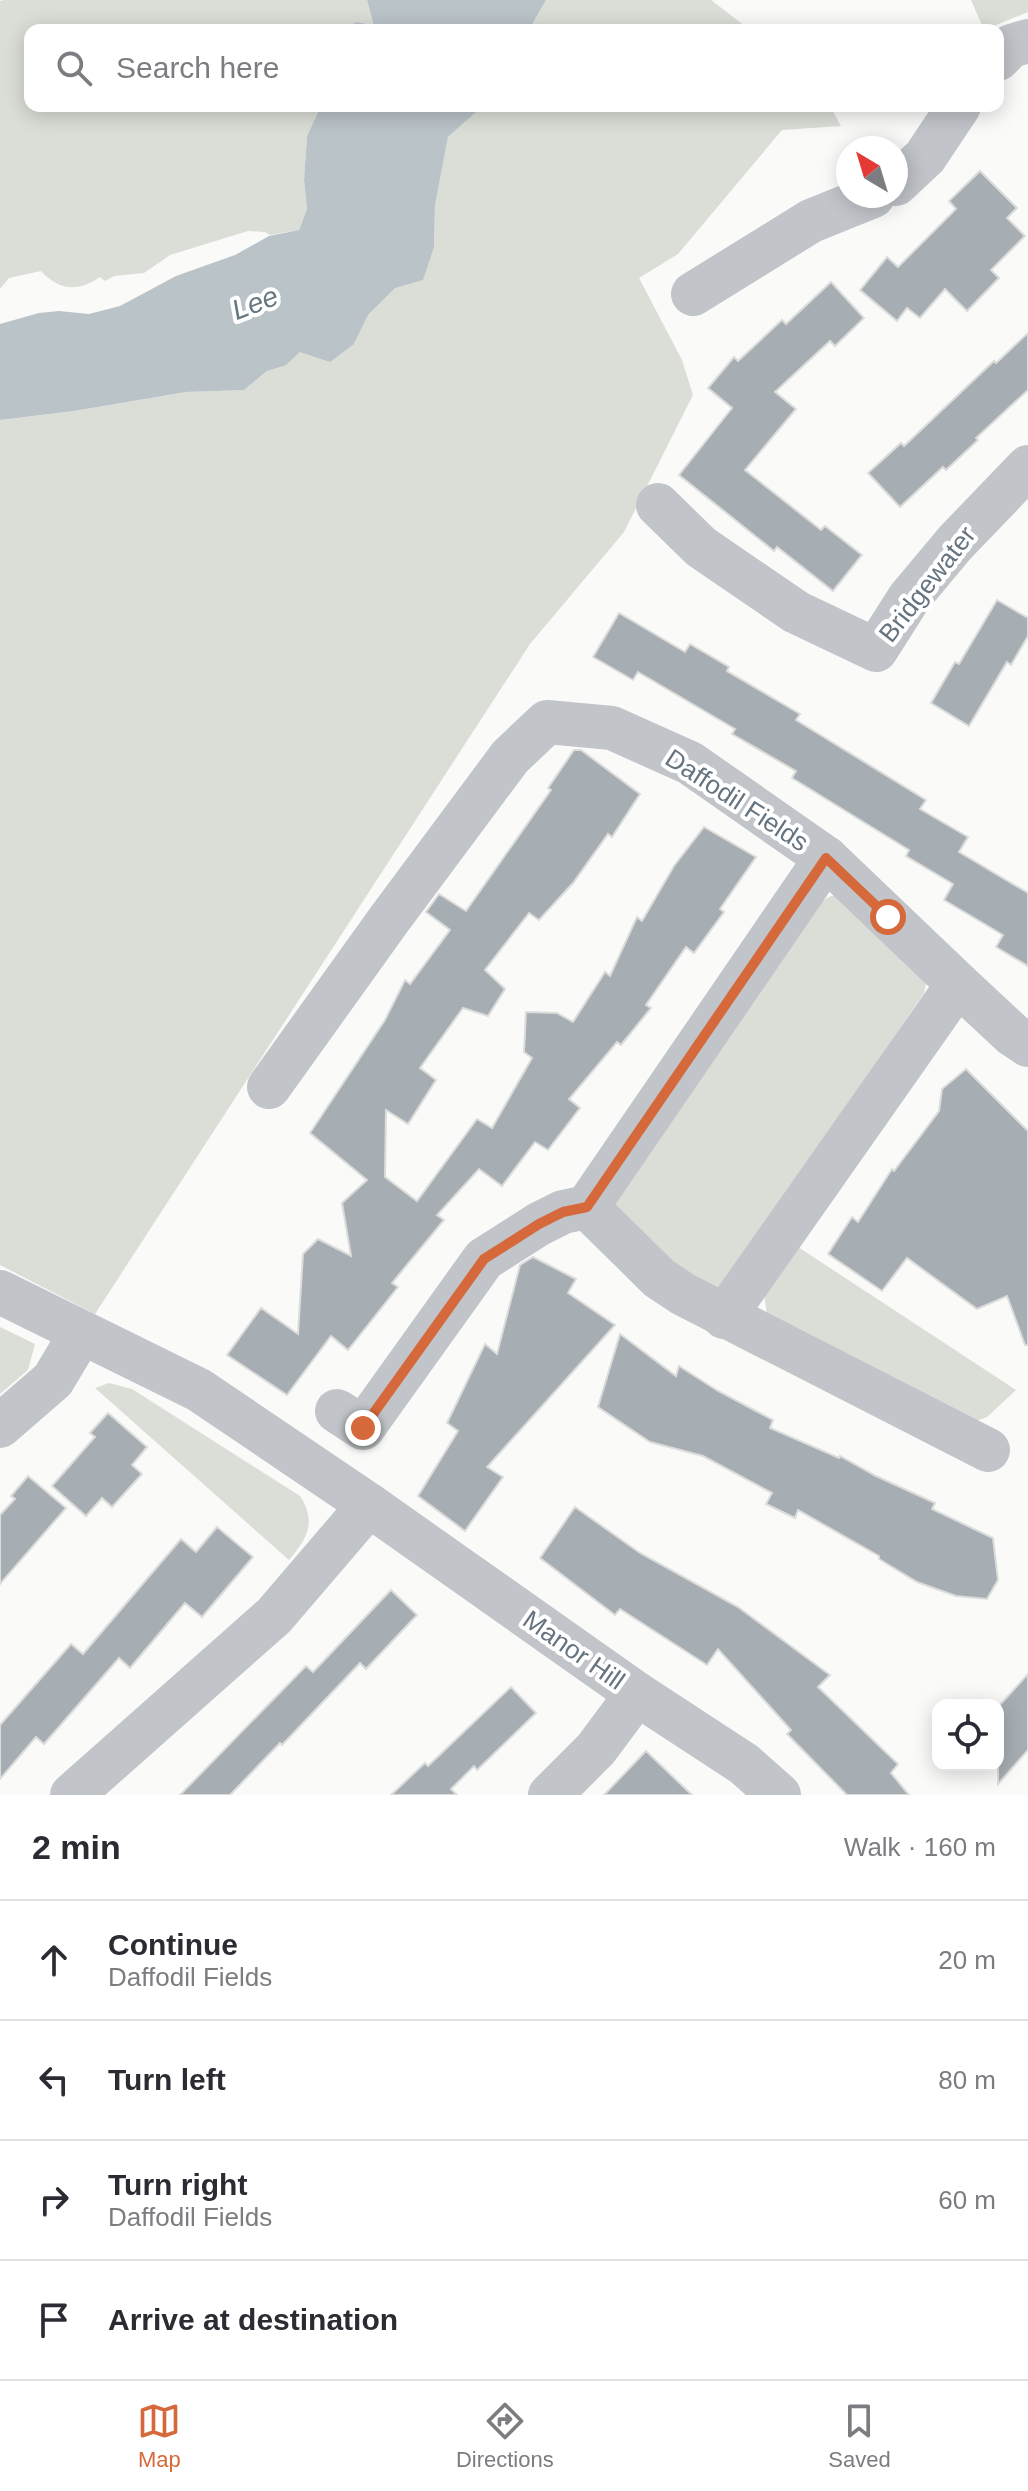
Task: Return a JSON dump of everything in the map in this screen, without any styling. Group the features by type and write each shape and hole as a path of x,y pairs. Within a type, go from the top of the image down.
{"street":[{"path":"1004,53 1011,46 1028,41"},
{"path":"908,173 925,157 955,112"},
{"path":"693,294 811,221 843,208"},
{"name":"Bridgewater","path":"658,505 701,547 796,612 876,650 909,598 955,543 1028,467"},
{"name":"Daffodil Fields","path":"269,1087 510,757 547,722 612,728 690,763 826,858 1013,1035 1028,1045"},
{"path":"337,1411 363,1428 484,1259 539,1224 563,1212 587,1207 826,858"},
{"path":"724,1317 958,984"},
{"path":"587,1207 659,1278 724,1317 988,1450"},
{"name":"Manor Hill","path":"0,1292 199,1390 369,1505 637,1694 744,1764 779,1795"},
{"path":"0,1426 53,1380 81,1333"},
{"path":"72,1795 274,1616 369,1505"},
{"path":"550,1795 596,1749 637,1694"}],"shaded area":[{"path":"367,0 375,24 24,24 24,112 318,112 307,136 304,180 307,209 299,230 270,235 248,231 170,255 144,273 114,276 105,281 100,277 78,287 55,283 41,271 9,278 0,289 0,1"},
{"path":"546,0 711,0 742,24 532,24"},
{"path":"971,0 1028,0 1028,12 999,24 981,24"},
{"path":"476,112 833,112 841,126 782,130 678,254 639,278 682,360 693,395 624,532 530,644 95,1314 0,1265 0,420 186,392 244,390 267,371 286,364 300,352 354,344 368,315 434,247 435,206 448,137"},
{"path":"831,896 848,896 928,976 924,993 722,1288 697,1287 615,1204 820,902"},
{"path":"795,1245 1016,1390 987,1417 962,1426 768,1323 764,1293"},
{"path":"0,1327 35,1344 28,1370 0,1394"},
{"path":"109,1383 132,1389 300,1496 308,1514 308,1530 289,1560 95,1388"}],"water":[{"path":"367,0 546,0 532,24 374,24"},
{"name":"Lee","path":"318,112 476,112 448,137 435,206 434,247 423,280 395,288 368,315 354,344 330,362 300,352 286,365 267,371 244,390 186,392 0,420 0,324 39,313 89,314 120,306 176,276 235,255 269,236 299,230 307,209 304,180 307,136"}],"building":[{"path":"980,171 1017,208 1007,218 1025,236 991,270 999,278 967,311 945,289 920,318 907,308 897,321 860,290 887,257 898,267 956,209 949,201"},
{"path":"831,282 864,318 835,346 830,341 775,392 796,409 745,470 821,530 825,526 862,555 833,591 777,547 774,551 679,475 732,408 708,388 734,357 738,361 782,320 786,324"},
{"path":"1028,333 1028,390 946,470 943,467 900,507 868,473 901,443 904,446"},
{"path":"997,600 1028,618 1028,636 1011,665 1007,662 969,726 931,703 955,662 959,664"},
{"path":"619,613 685,652 690,644 729,667 727,671 800,714 796,720 926,800 920,809 968,837 959,852 1028,893 1028,966 996,947 1003,935 944,900 953,884 906,856 909,850 792,778 796,771 732,734 735,729 638,672 633,680 593,657"},
{"path":"574,750 581,750 640,794 612,837 608,834 573,883 539,920 529,913 485,970 505,989 488,1016 463,1008 420,1068 436,1080 408,1124 386,1110 385,1177 417,1201 477,1119 492,1128 532,1058 524,1052 526,1012 557,1013 573,1022 605,972 610,976 637,917 642,921 674,866 704,827 756,857 720,909 724,912 694,953 686,947 646,1005 651,1008 621,1045 617,1042 569,1099 580,1108 548,1150 535,1142 502,1186 479,1169 437,1215 444,1220 392,1283 398,1287 348,1350 331,1336 287,1395 227,1355 261,1308 298,1334 303,1254 318,1239 351,1256 342,1203 367,1180 310,1133 385,1020 405,980 410,984 450,930 426,912 439,894 466,911 551,790 548,788"},
{"path":"966,1069 1028,1131 1028,1345 1025,1345 1007,1296 977,1309 907,1258 882,1291 828,1254 852,1217 858,1222 892,1169 894,1171 939,1111 942,1089"},
{"path":"533,1257 576,1279 568,1293 615,1325 487,1467 503,1477 465,1531 418,1496 458,1431 447,1423 485,1344 497,1354 520,1265"},
{"path":"620,1334 676,1376 679,1366 773,1420 770,1428 840,1456 935,1503 932,1509 993,1538 998,1580 987,1599 956,1596 917,1582 879,1559 879,1556 798,1510 795,1518 766,1504 772,1493 703,1456 650,1442 598,1407"},
{"path":"108,1413 147,1447 132,1465 142,1474 112,1507 102,1498 86,1516 52,1486 95,1437 90,1433"},
{"path":"28,1476 66,1508 0,1584 0,1515 15,1499 11,1496"},
{"path":"575,1507 640,1553 738,1607 830,1675 818,1687 898,1764 891,1773 909,1795 847,1795 787,1734 791,1730 718,1649 707,1665 620,1609 615,1615 540,1558"},
{"path":"217,1527 253,1557 202,1617 185,1603 130,1668 119,1658 44,1744 36,1737 0,1779 0,1725 71,1644 83,1654 181,1539 196,1552"},
{"path":"391,1590 417,1615 366,1669 360,1663 230,1795 180,1795 306,1666 313,1672"},
{"path":"1028,1674 1028,1750 998,1784 998,1771 1004,1771 1004,1700"},
{"path":"511,1687 536,1713 477,1770 474,1766 451,1789 457,1795 391,1795 425,1763 428,1766"},
{"path":"646,1751 692,1795 604,1795"}],"route":[{"path":"363,1428 484,1259 539,1224 563,1212 587,1207 826,858 888,917"}]}
